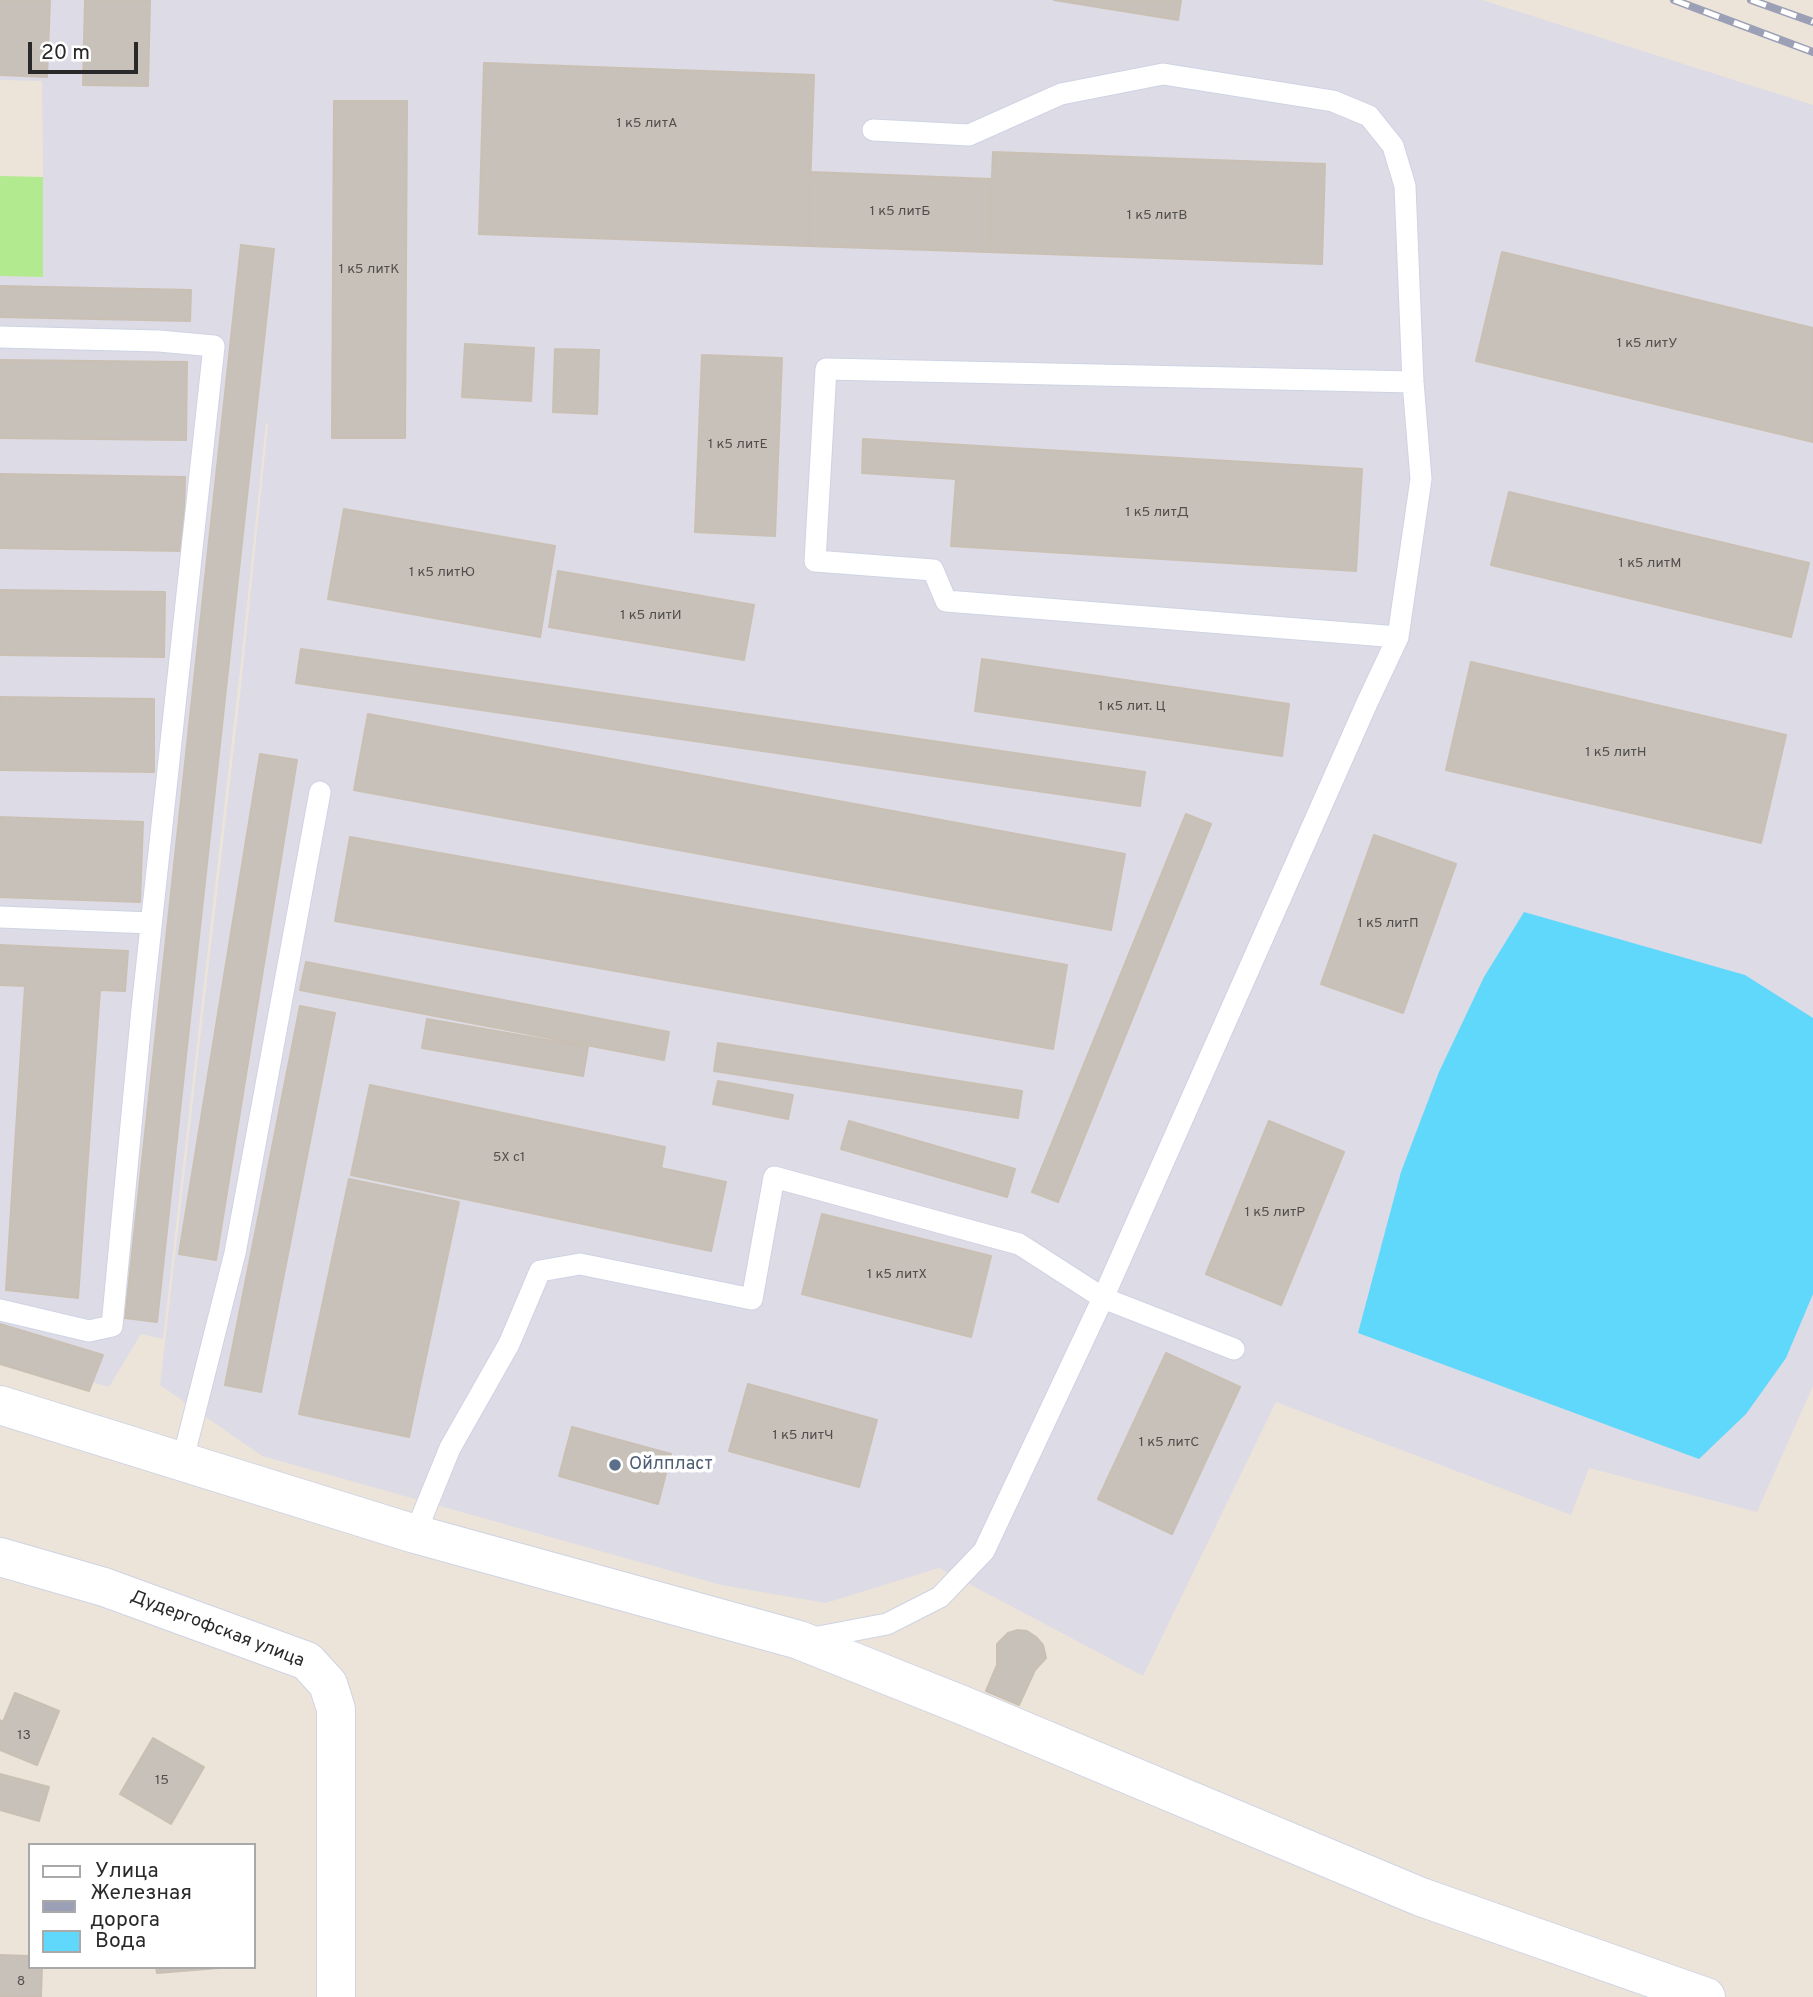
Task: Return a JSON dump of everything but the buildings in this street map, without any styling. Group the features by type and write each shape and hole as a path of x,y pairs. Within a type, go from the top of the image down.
{"street":[{"path":"0,1405 415,1534 799,1640 962,1705 1421,1897 1706,1997"},
{"name":"Дудергофская улица","path":"0,1557 104,1587 307,1661 328,1684 336,1709 336,1997"}],"lane":[{"path":"799,1640 887,1623 940,1597 984,1552 1102,1298 1398,637 1421,479 1413,382 1405,186 1393,146 1369,116 1333,101 1163,75 1061,94 969,135 873,130"},
{"path":"0,337 159,341 214,346 151,923 112,1326 89,1331 0,1310"},
{"path":"1398,637 946,601 933,570 815,561 815,547 826,369 1413,382"},
{"path":"182,1463 236,1252 320,792"},
{"path":"0,917 151,923"},
{"path":"415,1534 450,1448 509,1344 540,1271 580,1264 752,1299 774,1177 1019,1244 1102,1298 1234,1349"}],"shaded area":[{"path":"0,0 1482,0 1813,105 1813,1386 1757,1512 1589,1468 1571,1515 1276,1402 1143,1676 939,1568 826,1603 721,1585 262,1456 160,1385 241,686 266,423 163,1339 141,1334 109,1387 0,1355 0,276 42,277 43,177 42,81 0,80"}],"green space":[{"path":"0,176 43,177 43,277 0,276"}],"water":[{"path":"1524,912 1745,975 1813,1018 1813,1294 1786,1358 1746,1414 1699,1459 1358,1333 1401,1172 1439,1072 1484,977"}],"railway":[{"path":"1674,0 1813,52"},
{"path":"1751,0 1813,22"}],"place":[{"name":"Ойлпласт","path":"615,1465"}]}
